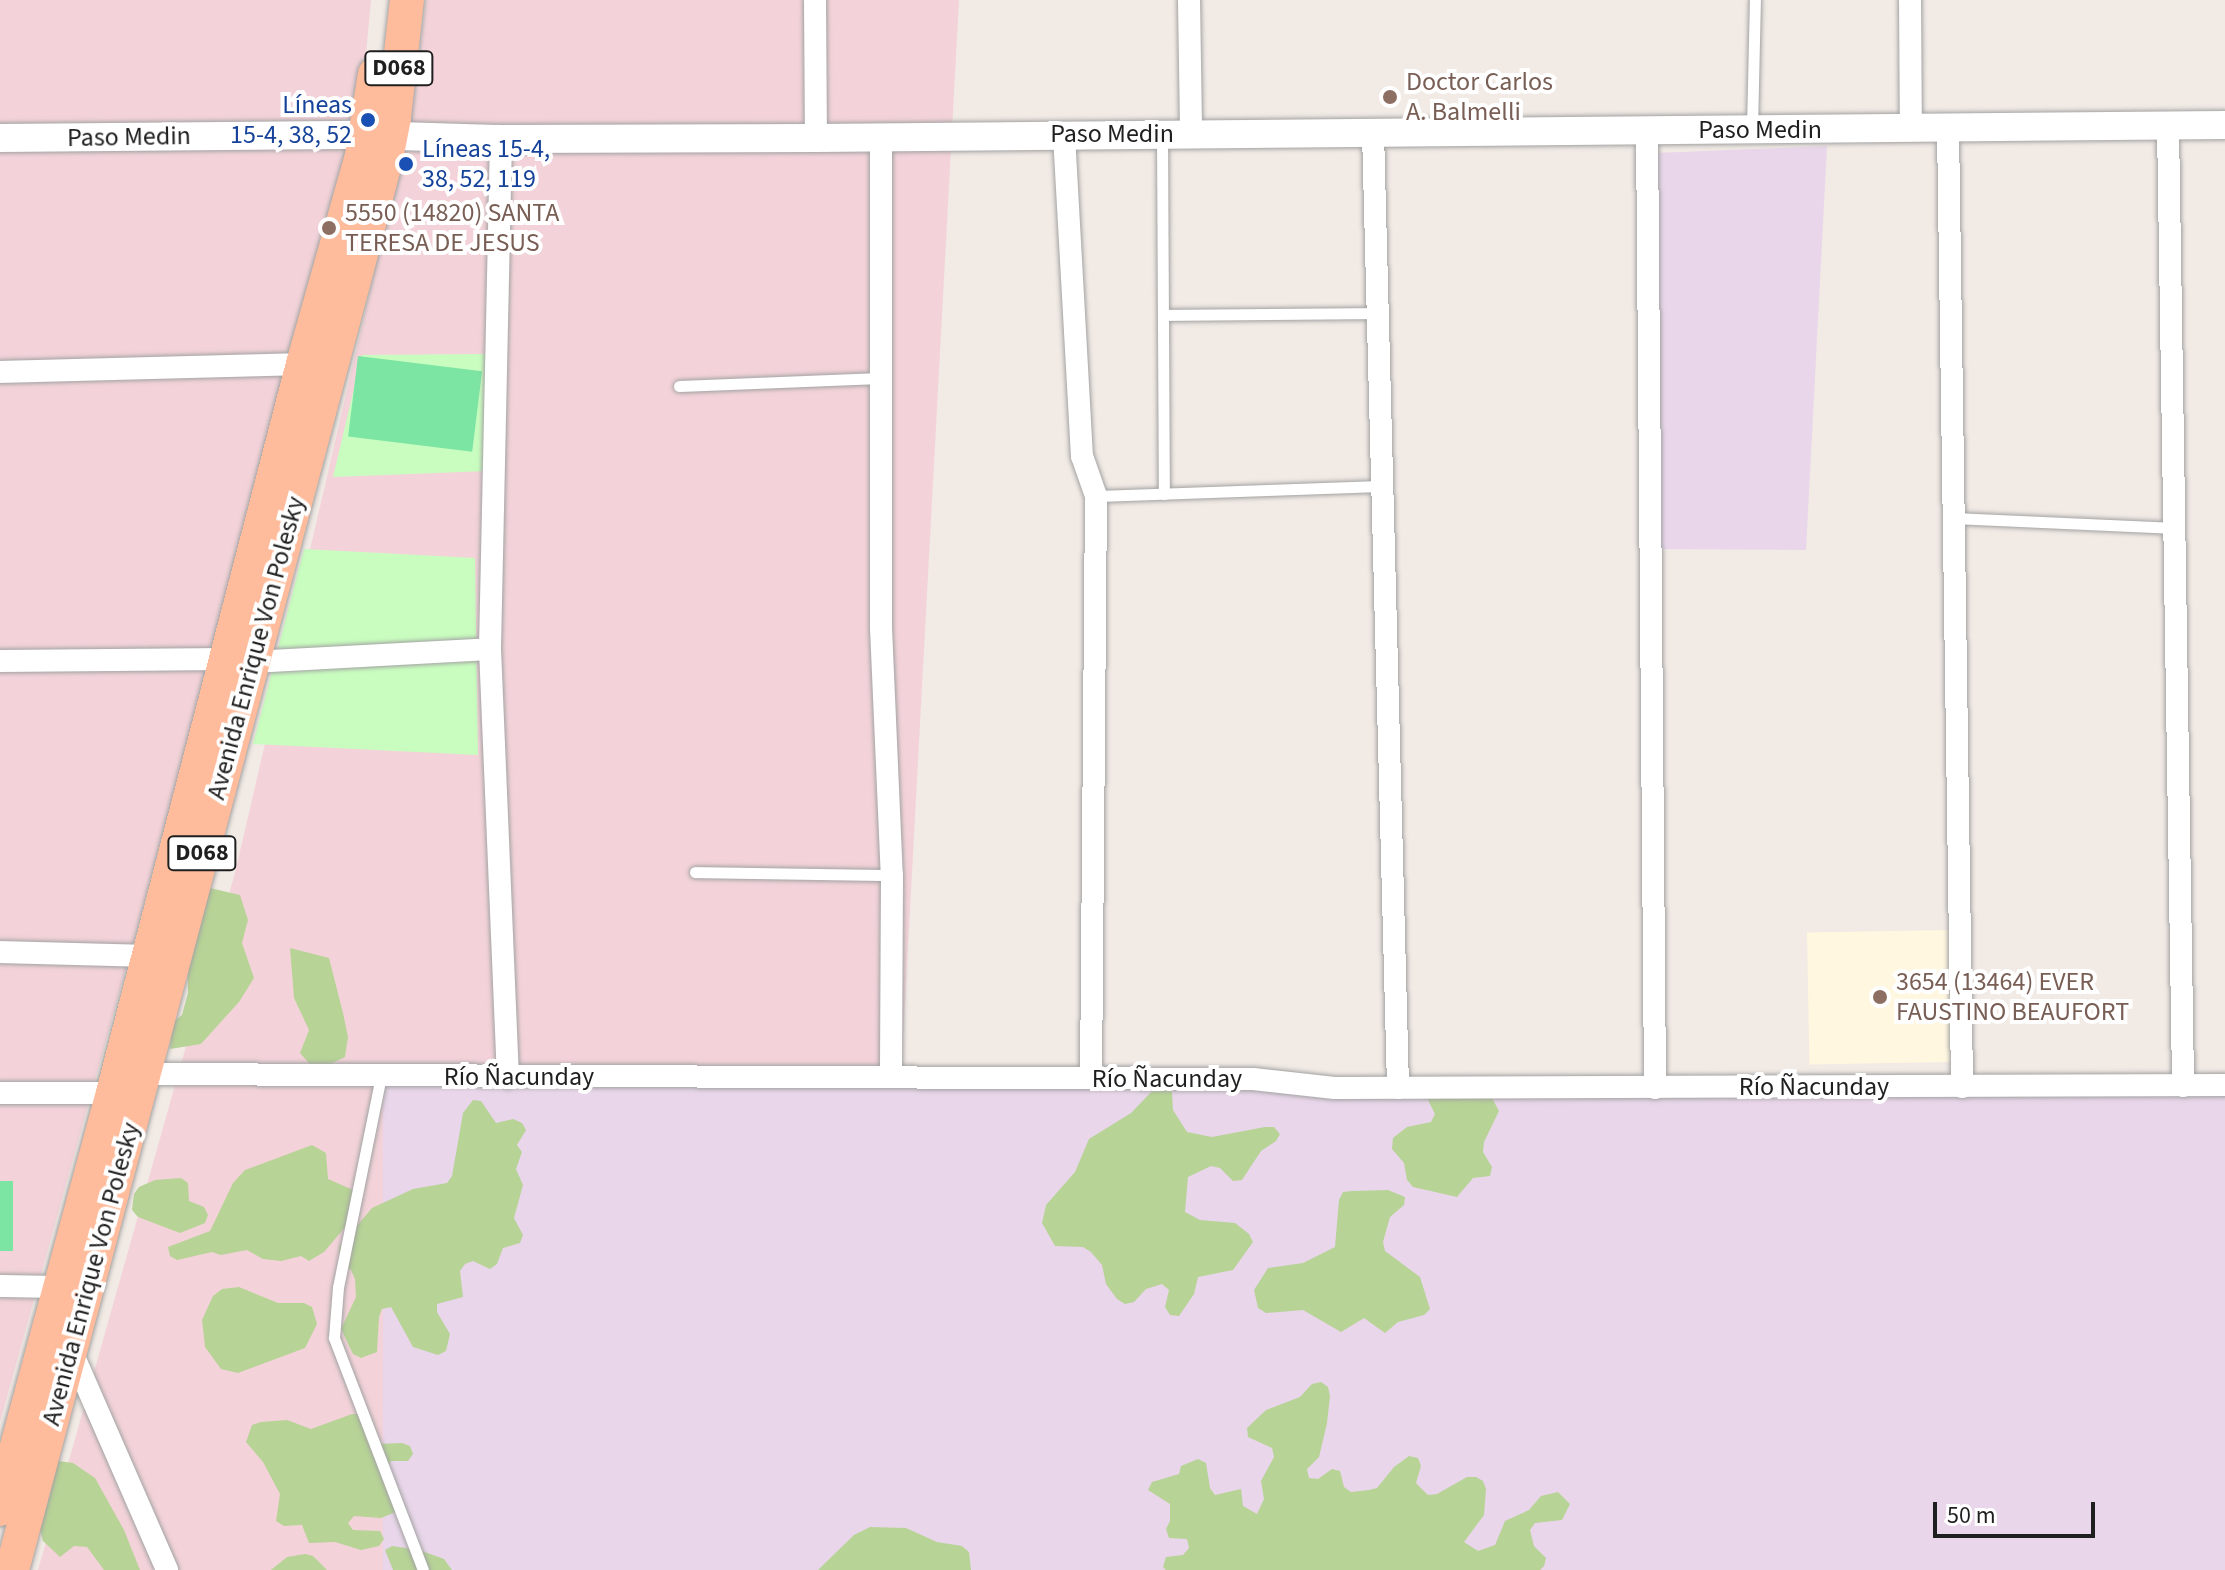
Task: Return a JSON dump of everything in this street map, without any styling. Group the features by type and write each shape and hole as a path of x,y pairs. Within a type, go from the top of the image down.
{"main road":[{"name":"Avenida Enrique Von Polesky","path":"379,135 383,0"},
{"name":"Avenida Enrique Von Polesky","path":"10,1495 71,1350 145,1074 239,661 379,135 407,0"},
{"name":"Avenida Enrique Von Polesky","path":"12,1570 10,1495 60,1287 149,956 239,661"}],"street":[{"path":"815,0 816,138"},
{"path":"1189,0 1191,134"},
{"path":"1910,0 1911,128"},
{"name":"Paso Medin","path":"0,138 379,135 501,139 816,138 2225,125"},
{"path":"2168,126 2177,528 2183,1086"},
{"path":"1948,128 1962,1087"},
{"path":"1647,130 1655,1088"},
{"path":"1373,132 1398,1088"},
{"path":"1064,135 1082,456 1096,496 1091,1078"},
{"path":"881,136 881,628 892,875 891,1076"},
{"path":"501,139 490,649 508,1078"},
{"path":"0,372 316,364"},
{"path":"0,661 239,661 490,649"},
{"path":"0,952 149,956"},
{"path":"0,1093 113,1093 145,1074"},
{"name":"Río Ñacunday","path":"145,1074 1253,1079 1335,1088 2225,1085"},
{"path":"0,1286 60,1287"},
{"path":"71,1350 167,1570"}],"lane":[{"path":"1752,130 1755,0"},
{"path":"1162,134 1164,494"},
{"path":"1163,315 1377,313"},
{"path":"679,386 881,378"},
{"path":"1096,496 1382,486"},
{"path":"1953,518 2177,528"},
{"path":"695,872 892,875"},
{"path":"381,1076 338,1287 334,1338 423,1570"}],"shaded area":[{"path":"0,0 371,0 359,130 0,1422"},
{"path":"426,0 959,0 900,1095 388,1091 466,1570 38,1570 235,873 412,110"},
{"path":"1827,146 1806,550 1656,549 1655,153"},
{"name":"3654 (13464) EVER FAUSTINO BEAUFORT","path":"1950,930 1952,1062 1809,1064 1807,932"},
{"path":"383,1085 2225,1085 2225,1570 383,1570"}],"green space":[{"path":"488,354 487,471 333,477 362,355"},
{"path":"358,356 482,371 472,452 348,436"},
{"path":"304,549 475,558 478,755 253,744"},
{"path":"210,888 240,895 248,920 242,943 254,978 239,1002 201,1044 170,1049 172,1023 182,1015 188,993 187,945"},
{"path":"290,948 329,958 343,1013 348,1037 345,1057 316,1071 300,1053 309,1030 294,998"},
{"path":"1156,1087 1165,1087 1172,1092 1173,1110 1187,1132 1212,1137 1274,1127 1280,1134 1276,1141 1261,1151 1242,1180 1233,1181 1220,1168 1211,1166 1188,1177 1185,1212 1200,1220 1235,1223 1249,1234 1253,1242 1233,1270 1198,1277 1194,1294 1179,1316 1170,1315 1165,1307 1169,1290 1162,1284 1146,1289 1134,1302 1125,1304 1117,1299 1106,1284 1102,1265 1091,1252 1083,1247 1055,1246 1042,1223 1046,1205 1075,1172 1089,1139 1131,1113"},
{"path":"1491,1096 1499,1111 1484,1142 1483,1152 1492,1167 1490,1176 1473,1178 1457,1197 1413,1187 1407,1180 1404,1163 1392,1149 1393,1138 1407,1127 1431,1122 1435,1114 1427,1098"},
{"path":"473,1100 481,1101 496,1123 513,1119 522,1123 526,1130 517,1145 522,1152 516,1169 523,1185 514,1218 523,1235 520,1243 503,1248 497,1264 490,1269 473,1261 465,1264 460,1271 463,1297 437,1304 437,1312 450,1334 446,1351 438,1355 413,1347 391,1307 382,1309 379,1317 377,1352 361,1358 353,1354 341,1329 356,1297 351,1270 340,1265 339,1247 372,1208 413,1189 447,1183 452,1176 463,1113"},
{"path":"312,1145 326,1153 328,1179 360,1193 347,1225 324,1252 309,1261 301,1256 281,1261 263,1259 247,1250 221,1255 212,1252 177,1260 170,1256 168,1247 210,1231 233,1183 245,1170"},
{"path":"181,1178 188,1183 189,1201 204,1207 208,1215 205,1223 180,1233 138,1217 132,1210 134,1194 139,1187 155,1180"},
{"path":"0,1181 13,1181 13,1251 0,1251"},
{"path":"1388,1190 1405,1197 1404,1205 1390,1217 1383,1242 1385,1251 1420,1277 1430,1309 1424,1315 1398,1322 1385,1333 1364,1318 1341,1332 1303,1310 1266,1313 1258,1308 1254,1290 1268,1268 1303,1263 1335,1247 1339,1200 1343,1192"},
{"path":"239,1287 278,1303 304,1303 312,1307 317,1324 305,1348 238,1373 221,1369 205,1347 202,1320 213,1296 222,1289"},
{"path":"1321,1382 1328,1387 1330,1396 1327,1423 1319,1457 1307,1469 1309,1478 1318,1479 1332,1469 1340,1471 1344,1487 1351,1492 1369,1490 1377,1488 1394,1467 1409,1456 1418,1458 1421,1466 1416,1483 1428,1495 1437,1494 1467,1477 1476,1477 1483,1481 1486,1489 1484,1515 1464,1542 1478,1551 1495,1545 1505,1521 1529,1510 1541,1496 1558,1492 1570,1504 1562,1520 1535,1523 1530,1530 1534,1546 1546,1558 1544,1566 1540,1570 1166,1570 1163,1567 1166,1557 1183,1555 1189,1548 1187,1539 1169,1538 1166,1529 1170,1521 1170,1504 1148,1490 1152,1482 1179,1474 1181,1466 1198,1459 1206,1463 1210,1488 1215,1495 1241,1489 1243,1506 1257,1514 1264,1499 1261,1481 1274,1457 1272,1448 1248,1437 1247,1428 1266,1410 1300,1397 1312,1384"},
{"path":"352,1414 361,1414 376,1444 402,1443 410,1446 413,1454 408,1461 391,1461 386,1469 398,1511 381,1518 354,1516 348,1523 353,1530 380,1531 384,1539 379,1546 361,1550 335,1542 309,1543 302,1525 284,1526 276,1521 280,1494 263,1462 246,1442 252,1425 261,1422 287,1420 311,1429"},
{"path":"58,1461 73,1463 95,1478 124,1530 140,1570 104,1570 87,1547 74,1546 60,1557 43,1541 38,1522"},
{"path":"870,1527 906,1528 937,1542 962,1546 969,1552 971,1570 818,1570 854,1535"},
{"path":"392,1546 419,1550 444,1559 452,1570 393,1570 385,1550"},
{"path":"313,1556 327,1570 271,1570 287,1557"}],"place":[{"name":"Doctor Carlos A. Balmelli","path":"1390,97"},
{"name":"Líneas 15-4, 38, 52","path":"368,120"},
{"name":"Líneas 15-4, 38, 52, 119","path":"406,164"},
{"name":"5550 (14820) SANTA TERESA DE JESUS","path":"329,228"},
{"name":"3654 (13464) EVER FAUSTINO BEAUFORT","path":"1880,997"}]}
